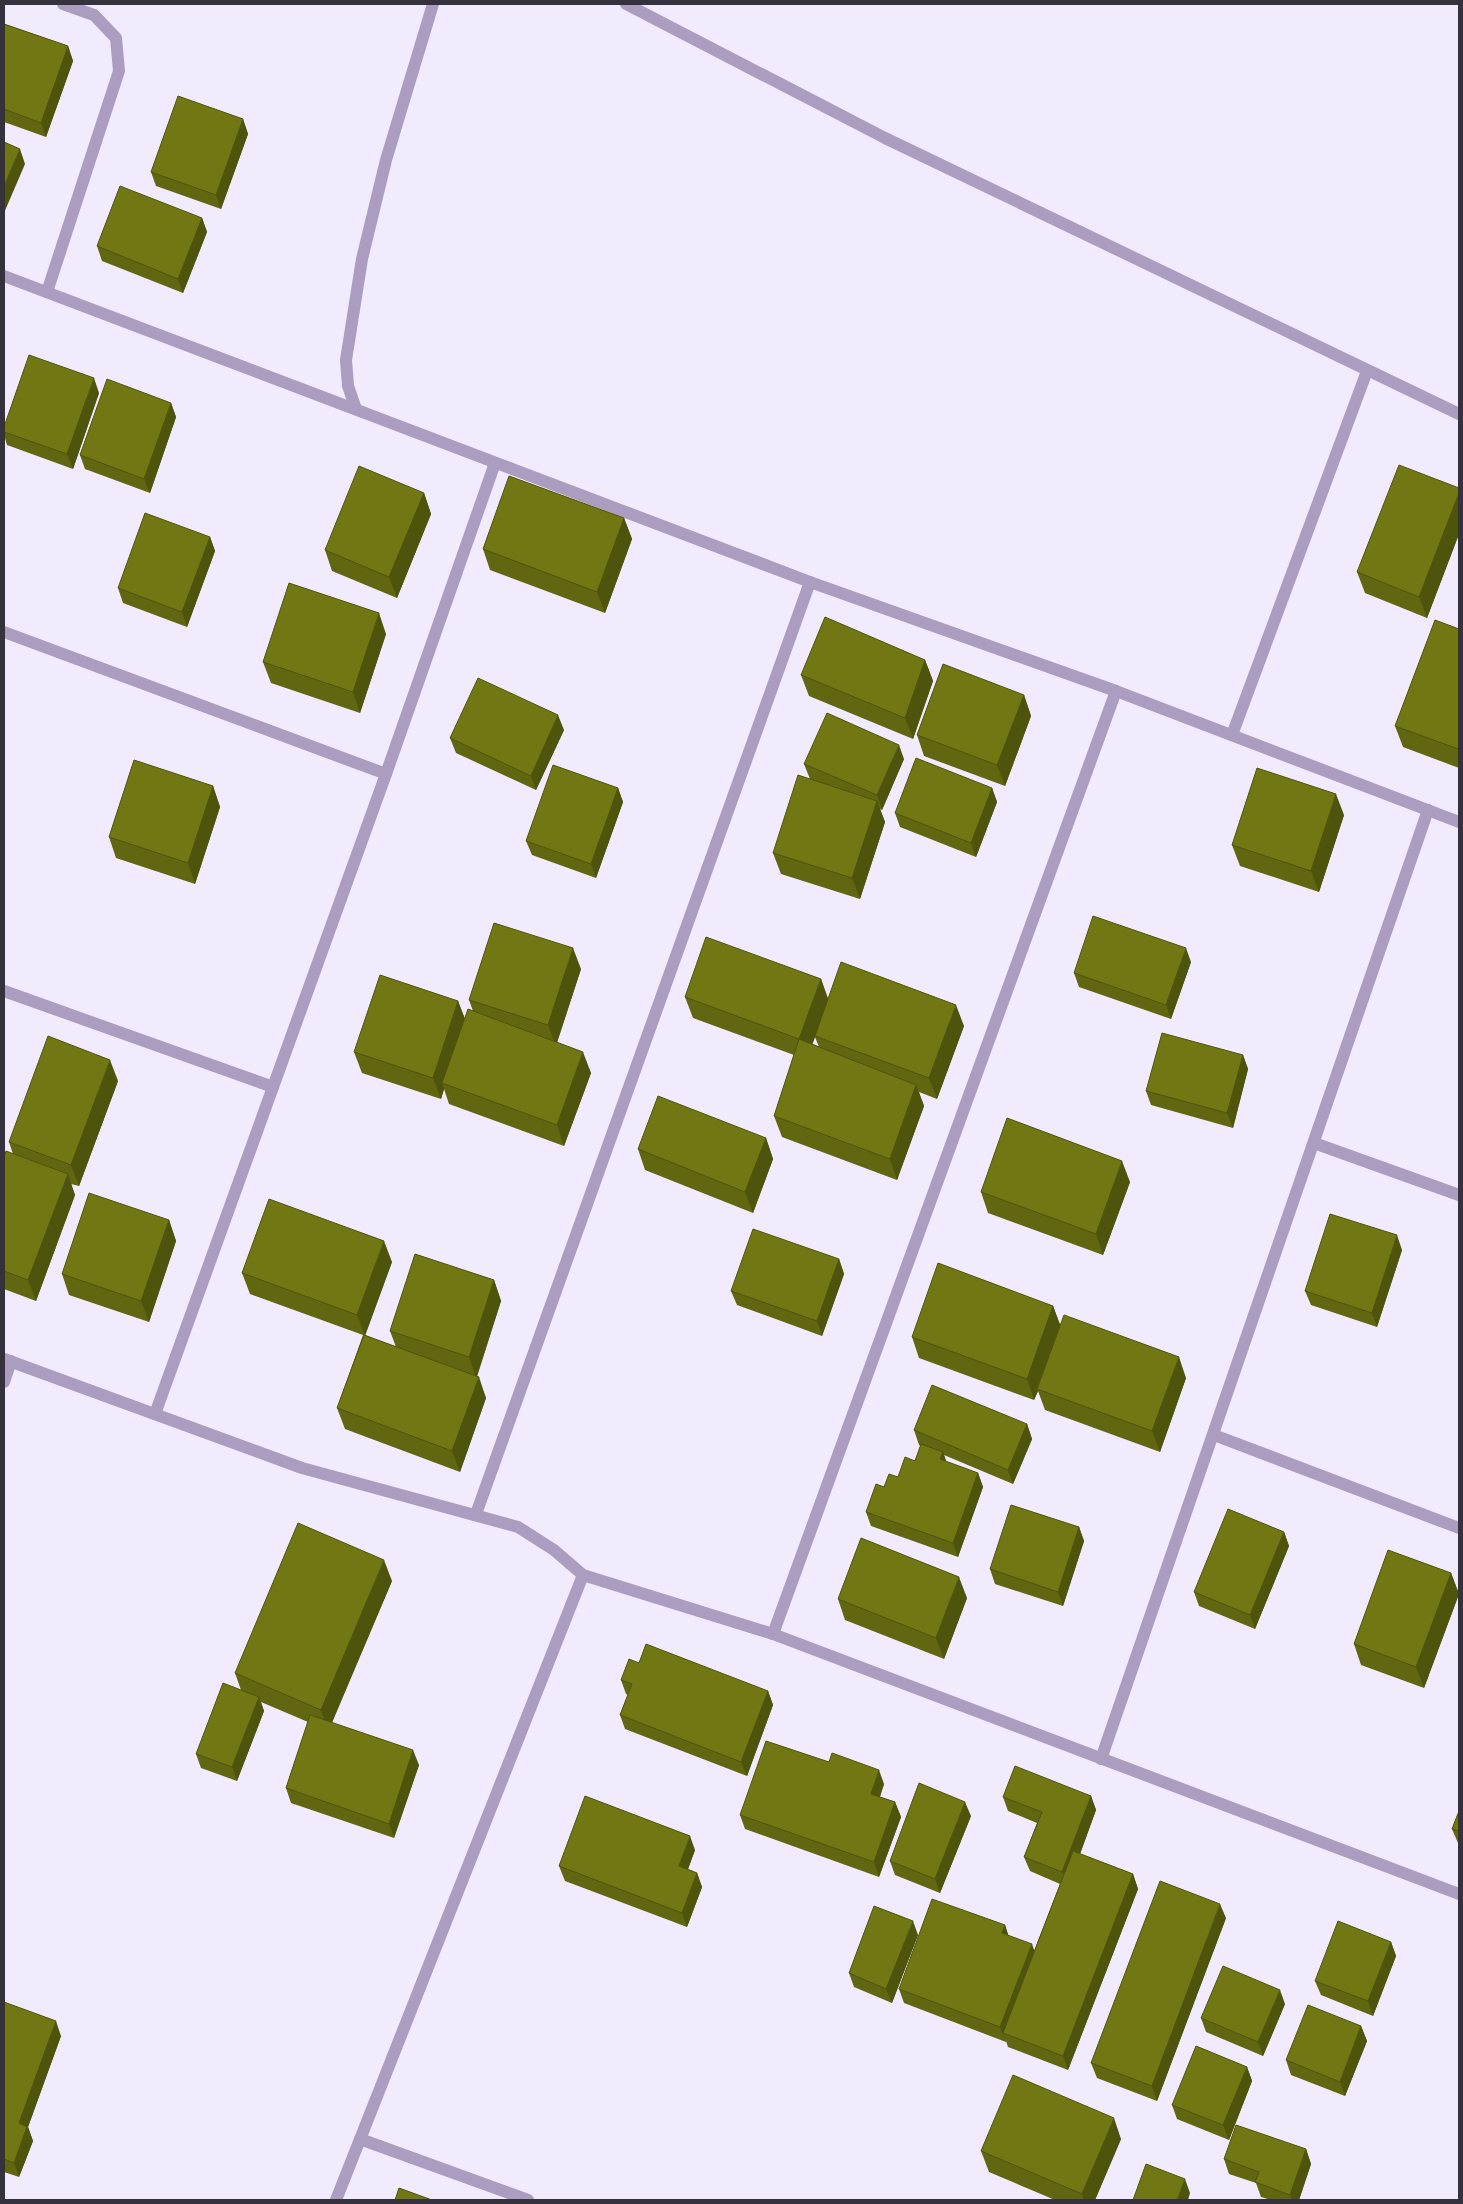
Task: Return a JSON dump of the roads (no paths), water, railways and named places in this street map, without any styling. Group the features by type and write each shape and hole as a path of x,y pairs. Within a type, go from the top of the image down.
{"street":[{"path":"46,292 120,71 116,38 94,15 63,4"},
{"path":"356,409 348,386 346,360 362,259 386,160 433,4"},
{"path":"626,4 885,138 1459,414"},
{"path":"4,276 810,582 1116,691 1459,822"},
{"path":"1232,736 1367,371"},
{"path":"155,1414 386,774 495,463"},
{"path":"476,1514 810,582"},
{"path":"4,632 386,774"},
{"path":"773,1634 1116,691"},
{"path":"1101,1759 1428,810"},
{"path":"4,991 273,1087"},
{"path":"1314,1143 1459,1195"},
{"path":"4,1382 7,1360 302,1468 518,1527 554,1550 583,1575 773,1634 1459,1894"},
{"path":"1214,1435 1459,1528"},
{"path":"336,2200 583,1575"},
{"path":"360,2139 528,2200"}]}
